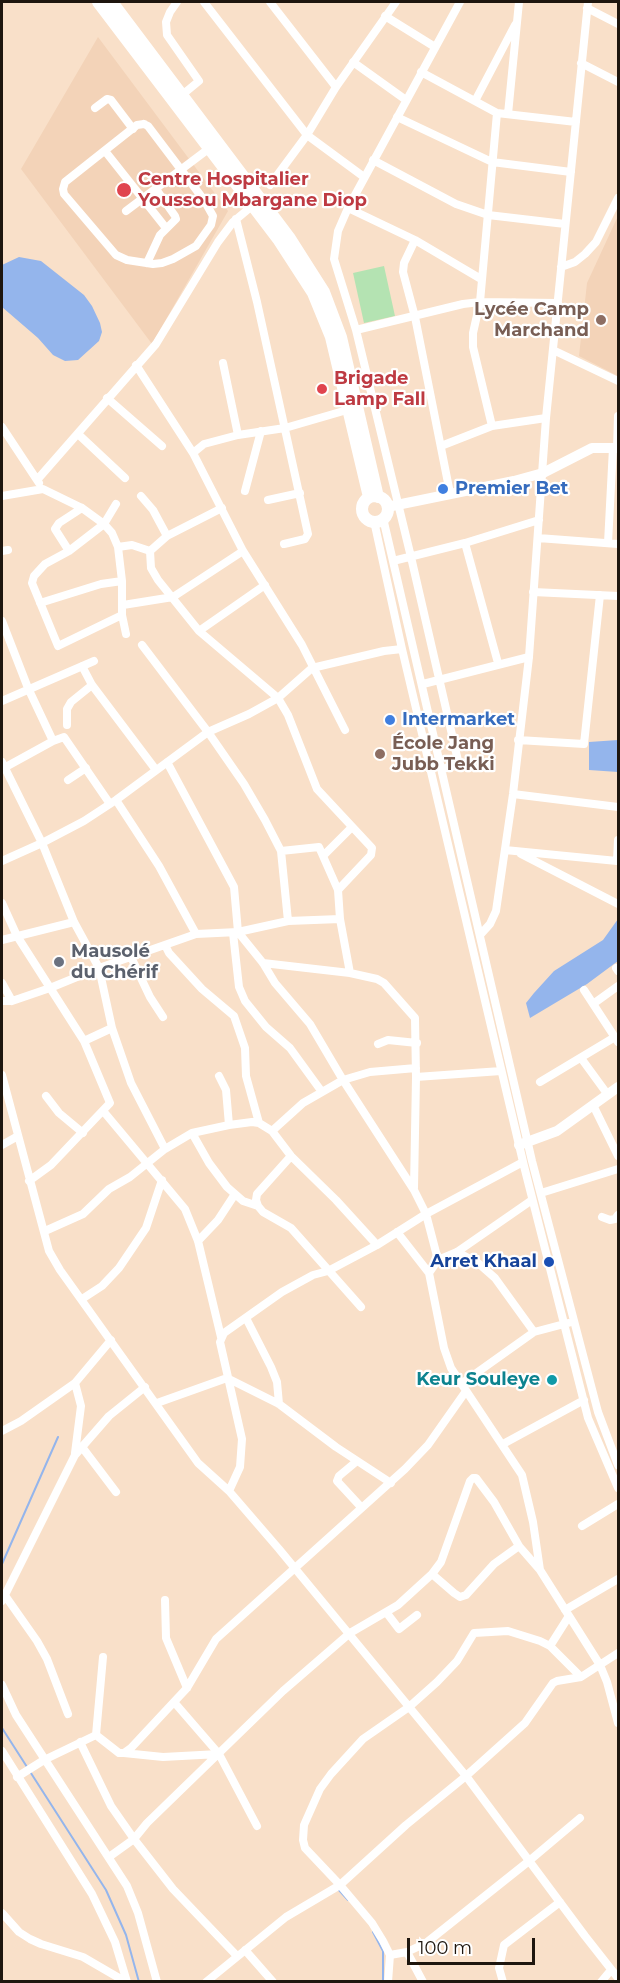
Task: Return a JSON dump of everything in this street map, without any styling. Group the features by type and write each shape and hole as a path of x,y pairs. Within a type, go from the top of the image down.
{"main road":[{"path":"98,2 289,237 324,292 341,337 374,497"},
{"path":"112,2 182,95 252,206 291,257 314,293 331,337 348,410 374,497"},
{"path":"374,497 385,501 386,513 366,518 362,511 364,503 374,497"}],"street":[{"path":"177,2 166,22 167,35 199,81 182,95"},
{"path":"204,2 307,135 364,177"},
{"path":"270,2 336,87"},
{"path":"270,185 307,135 336,87 396,2"},
{"path":"460,2 348,208 338,231 334,259 356,330 393,561 480,935 523,1143 523,1162 591,1425 618,1488"},
{"path":"508,114 519,2"},
{"path":"480,935 490,924 496,911 529,657 546,418 587,5 618,24"},
{"path":"385,16 435,47"},
{"path":"476,101 517,21"},
{"path":"353,62 406,100"},
{"path":"581,63 618,82"},
{"path":"421,72 497,113 576,123"},
{"path":"95,108 107,99 111,100 133,129"},
{"path":"492,426 473,347 475,320 480,302 497,113"},
{"path":"397,117 492,162 571,172"},
{"path":"144,124 148,126 211,211 213,220 196,246 162,263 127,260 116,255 64,194 63,185 105,151 133,129 144,124"},
{"path":"126,212 213,145"},
{"path":"105,151 166,228"},
{"path":"373,160 456,204 488,215 565,224"},
{"path":"147,263 156,240 176,219 156,189"},
{"path":"561,267 585,255 596,242 618,198"},
{"path":"37,480 156,344 209,256 236,219 252,206"},
{"path":"348,208 415,240 481,279"},
{"path":"236,219 257,302 308,536 305,539 284,544"},
{"path":"415,240 403,268 450,493"},
{"path":"356,330 463,304 480,302 558,303"},
{"path":"553,350 618,381"},
{"path":"223,363 238,435"},
{"path":"136,365 193,453 243,551 302,645 345,730"},
{"path":"108,398 162,446"},
{"path":"193,453 204,444 238,435 285,428 348,410"},
{"path":"608,543 618,416"},
{"path":"441,446 492,426 546,418"},
{"path":"2,427 43,489 82,508 112,533 118,548 122,581 122,615 126,634"},
{"path":"245,491 261,431"},
{"path":"78,434 125,478"},
{"path":"386,513 450,493 543,473 592,448 616,448"},
{"path":"2,496 43,489"},
{"path":"268,500 300,494"},
{"path":"141,496 153,510 167,536"},
{"path":"116,504 104,524 69,551 45,564 32,579 58,646 122,615"},
{"path":"69,551 55,529 59,523 82,508"},
{"path":"150,551 167,536 222,508"},
{"path":"386,513 411,556 459,765 442,769"},
{"path":"386,513 402,649 501,1071 541,1193 598,1412 618,1465"},
{"path":"393,561 465,543 539,520"},
{"path":"538,538 618,544"},
{"path":"465,543 498,663"},
{"path":"118,548 132,544 150,551"},
{"path":"150,551 152,568 158,580 199,631 278,698 288,715 317,789 370,845 372,853 338,890"},
{"path":"123,605 172,597 243,551"},
{"path":"40,603 101,584 122,581"},
{"path":"199,631 265,585"},
{"path":"533,592 618,596"},
{"path":"518,740 584,744 600,595"},
{"path":"2,621 4,634 53,741"},
{"path":"142,645 244,784 281,851 288,921"},
{"path":"2,861 84,821 207,732 249,714 278,698 312,668 375,652 402,649"},
{"path":"423,684 498,663 529,657"},
{"path":"2,701 94,661"},
{"path":"82,666 93,685 156,770"},
{"path":"67,725 67,709 71,702 93,685"},
{"path":"165,1149 131,1083 112,1028 99,968 74,922 42,843 2,766 64,738 159,866 196,934"},
{"path":"167,762 234,887 239,987 245,1001 266,1027 290,1047 322,1092"},
{"path":"68,780 86,768"},
{"path":"513,794 618,807"},
{"path":"324,855 351,827"},
{"path":"505,850 617,861 618,840"},
{"path":"281,851 316,846 324,855 338,890 340,919 350,973"},
{"path":"518,852 618,904"},
{"path":"2,903 17,936 84,1041 110,1103 104,1112 51,1165 29,1181"},
{"path":"2,1001 12,1001 50,988 196,934 236,933 288,921 340,919"},
{"path":"2,940 74,922"},
{"path":"236,933 263,963 274,983 310,1024 414,1190 426,1214 438,1260"},
{"path":"165,945 169,953 202,989 234,1016 245,1048 246,1076 259,1123"},
{"path":"131,957 150,997 163,1017"},
{"path":"263,963 350,973 377,979 384,983 415,1018 417,1043 414,1190"},
{"path":"2,983 12,1001"},
{"path":"593,1004 618,986"},
{"path":"540,1083 581,1058 617,1040 584,990"},
{"path":"84,1041 112,1028"},
{"path":"378,1044 388,1040 417,1043"},
{"path":"581,1058 608,1095"},
{"path":"272,1131 303,1103 344,1080 370,1072 501,1071"},
{"path":"2,1075 29,1181 50,1251 60,1270 198,1463 229,1491 350,1633 466,1776 618,1978"},
{"path":"219,1076 226,1090 229,1125"},
{"path":"523,1143 558,1131 618,1087"},
{"path":"46,1096 59,1113 83,1133"},
{"path":"593,1105 618,1156"},
{"path":"104,1112 185,1209 198,1240 221,1337 227,1377 243,1438 240,1467 229,1491"},
{"path":"45,1231 83,1214 109,1189 130,1177 165,1149 192,1133 229,1125 259,1123 272,1131 291,1156 377,1245"},
{"path":"192,1133 209,1164 227,1187 243,1201 258,1206"},
{"path":"2,1145 18,1136"},
{"path":"291,1156 257,1194 258,1206 263,1212 291,1228 361,1307"},
{"path":"221,1337 282,1292 377,1245 426,1214 523,1162"},
{"path":"541,1193 617,1171"},
{"path":"82,1299 102,1286 120,1268 146,1228 162,1180"},
{"path":"198,1240 218,1220 235,1194"},
{"path":"429,1273 438,1260 457,1252 532,1200"},
{"path":"602,1217 610,1220 615,1219 618,1215"},
{"path":"397,1233 429,1273 444,1348 451,1368 522,1475 536,1538 540,1570"},
{"path":"457,1252 478,1263 495,1278 534,1332"},
{"path":"246,1318 271,1366 277,1382 279,1404"},
{"path":"461,1384 534,1332 576,1321"},
{"path":"2,1431 21,1421 75,1383 111,1340"},
{"path":"157,1403 227,1377 279,1404 391,1483"},
{"path":"75,1383 81,1406 75,1455"},
{"path":"68,1714 37,1641 3,1598 75,1455 109,1416 145,1387"},
{"path":"124,1753 188,1688 216,1639 294,1567 391,1483 428,1445 466,1391"},
{"path":"503,1444 584,1400"},
{"path":"82,1448 116,1492"},
{"path":"357,1461 339,1476 337,1482 361,1508"},
{"path":"109,1857 134,1839 147,1823 283,1691 350,1633 386,1612 432,1574 441,1562 473,1478 476,1478 494,1502 519,1546 540,1570 600,1665 618,1724"},
{"path":"582,1526 618,1504"},
{"path":"432,1574 460,1597 466,1595 494,1564 519,1546"},
{"path":"550,1646 567,1613 618,1579"},
{"path":"165,1600 166,1638 188,1688"},
{"path":"386,1612 399,1629 417,1615"},
{"path":"388,1982 390,1955 372,1923 305,1848 303,1840 307,1816 331,1774 357,1744 409,1707 457,1661 474,1633 508,1631 550,1646 581,1677"},
{"path":"206,1982 286,1917 340,1885 525,1723 553,1683 581,1677 618,1653"},
{"path":"96,1735 103,1657"},
{"path":"2,1685 41,1761 127,1886 138,1913 157,1982"},
{"path":"174,1702 219,1754 257,1826"},
{"path":"96,1735 119,1753 163,1757 219,1754"},
{"path":"17,1777 41,1761 96,1735"},
{"path":"80,1742 106,1797 134,1839 173,1889 237,1956"},
{"path":"2,1751 92,1893 115,1942 126,1982"},
{"path":"390,1955 407,1952 426,1943 530,1861 580,1818"},
{"path":"503,1982 499,1968 504,1945 560,1902"},
{"path":"2,1913 19,1932 40,1944 83,1957 126,1982"},
{"path":"2,1927 13,1925"},
{"path":"245,1950 273,1982"},
{"path":"407,1952 423,1982"},
{"path":"601,1982 611,1970"}],"shaded area":[{"name":"Centre Hospitalier Youssou Mbargane Diop","path":"98,37 228,211 152,344 21,169"},
{"name":"Lycée Camp Marchand","path":"618,216 618,376 579,356 587,283"}],"green space":[{"path":"384,266 395,316 364,323 353,273"}],"water":[{"path":"19,257 41,261 84,295 92,306 102,332 99,341 78,360 65,361 53,355 38,338 2,307 2,265"},
{"path":"618,740 618,772 589,770 589,742"},
{"path":"618,919 618,961 587,984 530,1018 526,1003 534,993 554,971 603,940"}],"waterway":[{"path":"2,1564 58,1437"},
{"path":"2,1728 106,1890 126,1935 139,1982"},
{"path":"337,1888 348,1900"},
{"path":"373,1932 383,1951 383,1982"}],"place":[{"name":"Centre Hospitalier Youssou Mbargane Diop","path":"124,190"},
{"name":"Lycée Camp Marchand","path":"601,320"},
{"name":"Brigade Lamp Fall","path":"322,389"},
{"name":"Premier Bet","path":"443,489"},
{"name":"Intermarket","path":"390,720"},
{"name":"École Jang Jubb Tekki","path":"380,754"},
{"name":"Mausolé du Chérif","path":"59,962"},
{"name":"Arret Khaal","path":"549,1262"},
{"name":"Keur Souleye","path":"552,1380"}]}
